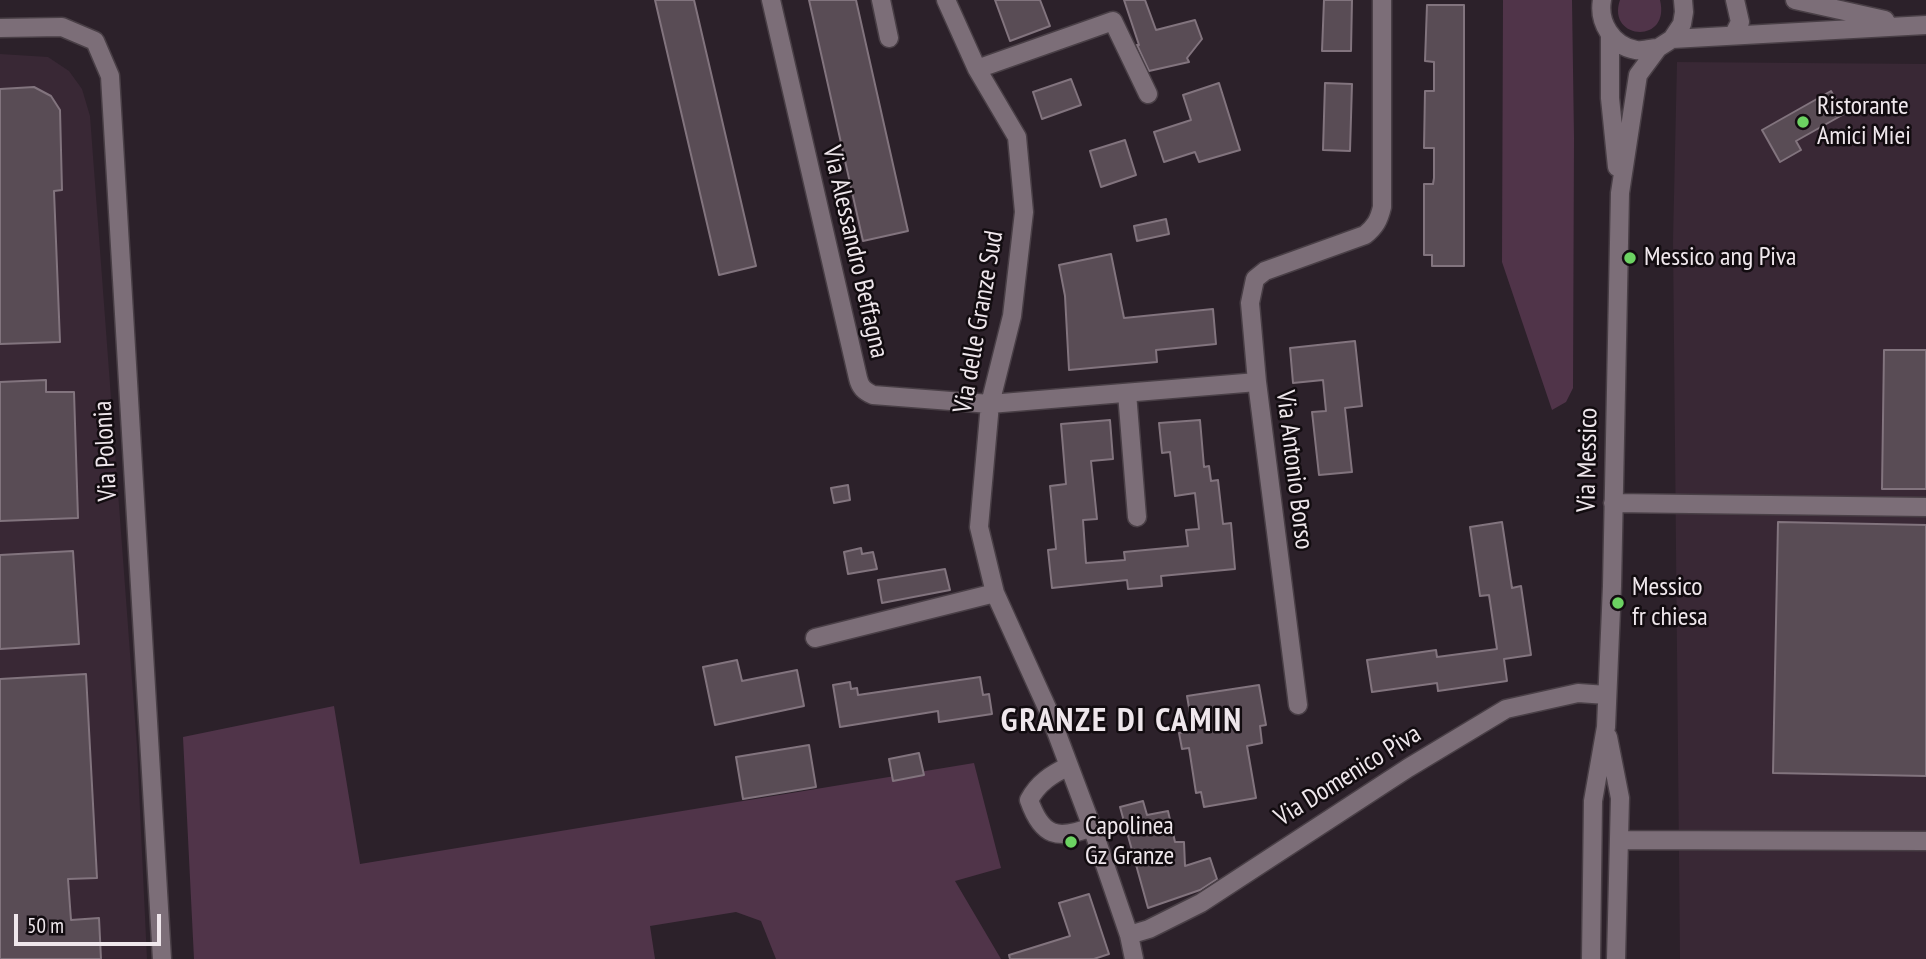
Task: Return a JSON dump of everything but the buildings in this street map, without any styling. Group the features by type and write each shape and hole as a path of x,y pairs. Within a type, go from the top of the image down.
{"street":[{"name":"Via Alessandro Beffagna","path":"771,0 860,386 873,395 990,404"},
{"path":"881,0 889,38"},
{"name":"Via delle Granze Sud","path":"946,0 977,69 1017,137 1024,212 1012,316 990,404 979,527 995,593 1048,710 1092,827 1129,935 1134,959"},
{"path":"1257,382 1250,303 1255,279 1265,271 1364,235 1373,228 1379,218 1382,207 1382,0"},
{"name":"Via Messico","path":"1591,959 1593,801 1606,727 1608,695 1620,193 1610,98 1610,35 1603,22 1602,0"},
{"name":"Via Messico","path":"1620,193 1638,75 1682,24 1685,12 1683,0"},
{"path":"1734,34 1740,22 1735,0"},
{"path":"1796,0 1918,25"},
{"path":"977,69 1113,21 1147,93"},
{"path":"1610,35 1624,46 1637,50 1665,43 1734,34 1918,25"},
{"name":"Via Polonia","path":"0,28 62,27 95,41 110,76 162,959"},
{"name":"Via Antonio Borso","path":"990,404 1257,382 1298,705"},
{"path":"1127,393 1137,517"},
{"path":"1613,503 1926,507"},
{"path":"815,638 995,593"},
{"name":"Via Domenico Piva","path":"1129,935 1149,929 1201,903 1300,836 1506,709 1578,693 1608,695"},
{"name":"Via Messico","path":"1606,727 1620,798 1616,959"},
{"path":"1069,766 1055,773 1034,790 1029,800 1035,817 1045,830 1060,833 1074,833 1092,827"},
{"path":"1619,840 1926,841"}],"shaded area":[{"path":"1503,0 1572,0 1573,388 1566,402 1552,410 1502,262"},
{"path":"1620,0 1660,0 1661,15 1656,25 1639,32 1629,29 1622,23 1618,13"},
{"path":"0,54 48,57 69,71 82,89 90,116 137,747 147,959 0,959"},
{"path":"1677,62 1926,64 1926,959 1680,959 1673,241"},
{"path":"334,706 360,864 974,763 1001,868 955,881 1001,959 776,959 761,921 736,912 650,926 655,959 194,959 183,737"}],"place":[{"name":"Ristorante Amici Miei","path":"1803,122"},
{"name":"Messico ang Piva","path":"1630,258"},
{"name":"Messico fr chiesa","path":"1618,603"},
{"name":"Capolinea Gz Granze","path":"1071,842"}],"district":[{"name":"GRANZE DI CAMIN","path":"1122,722"}]}
